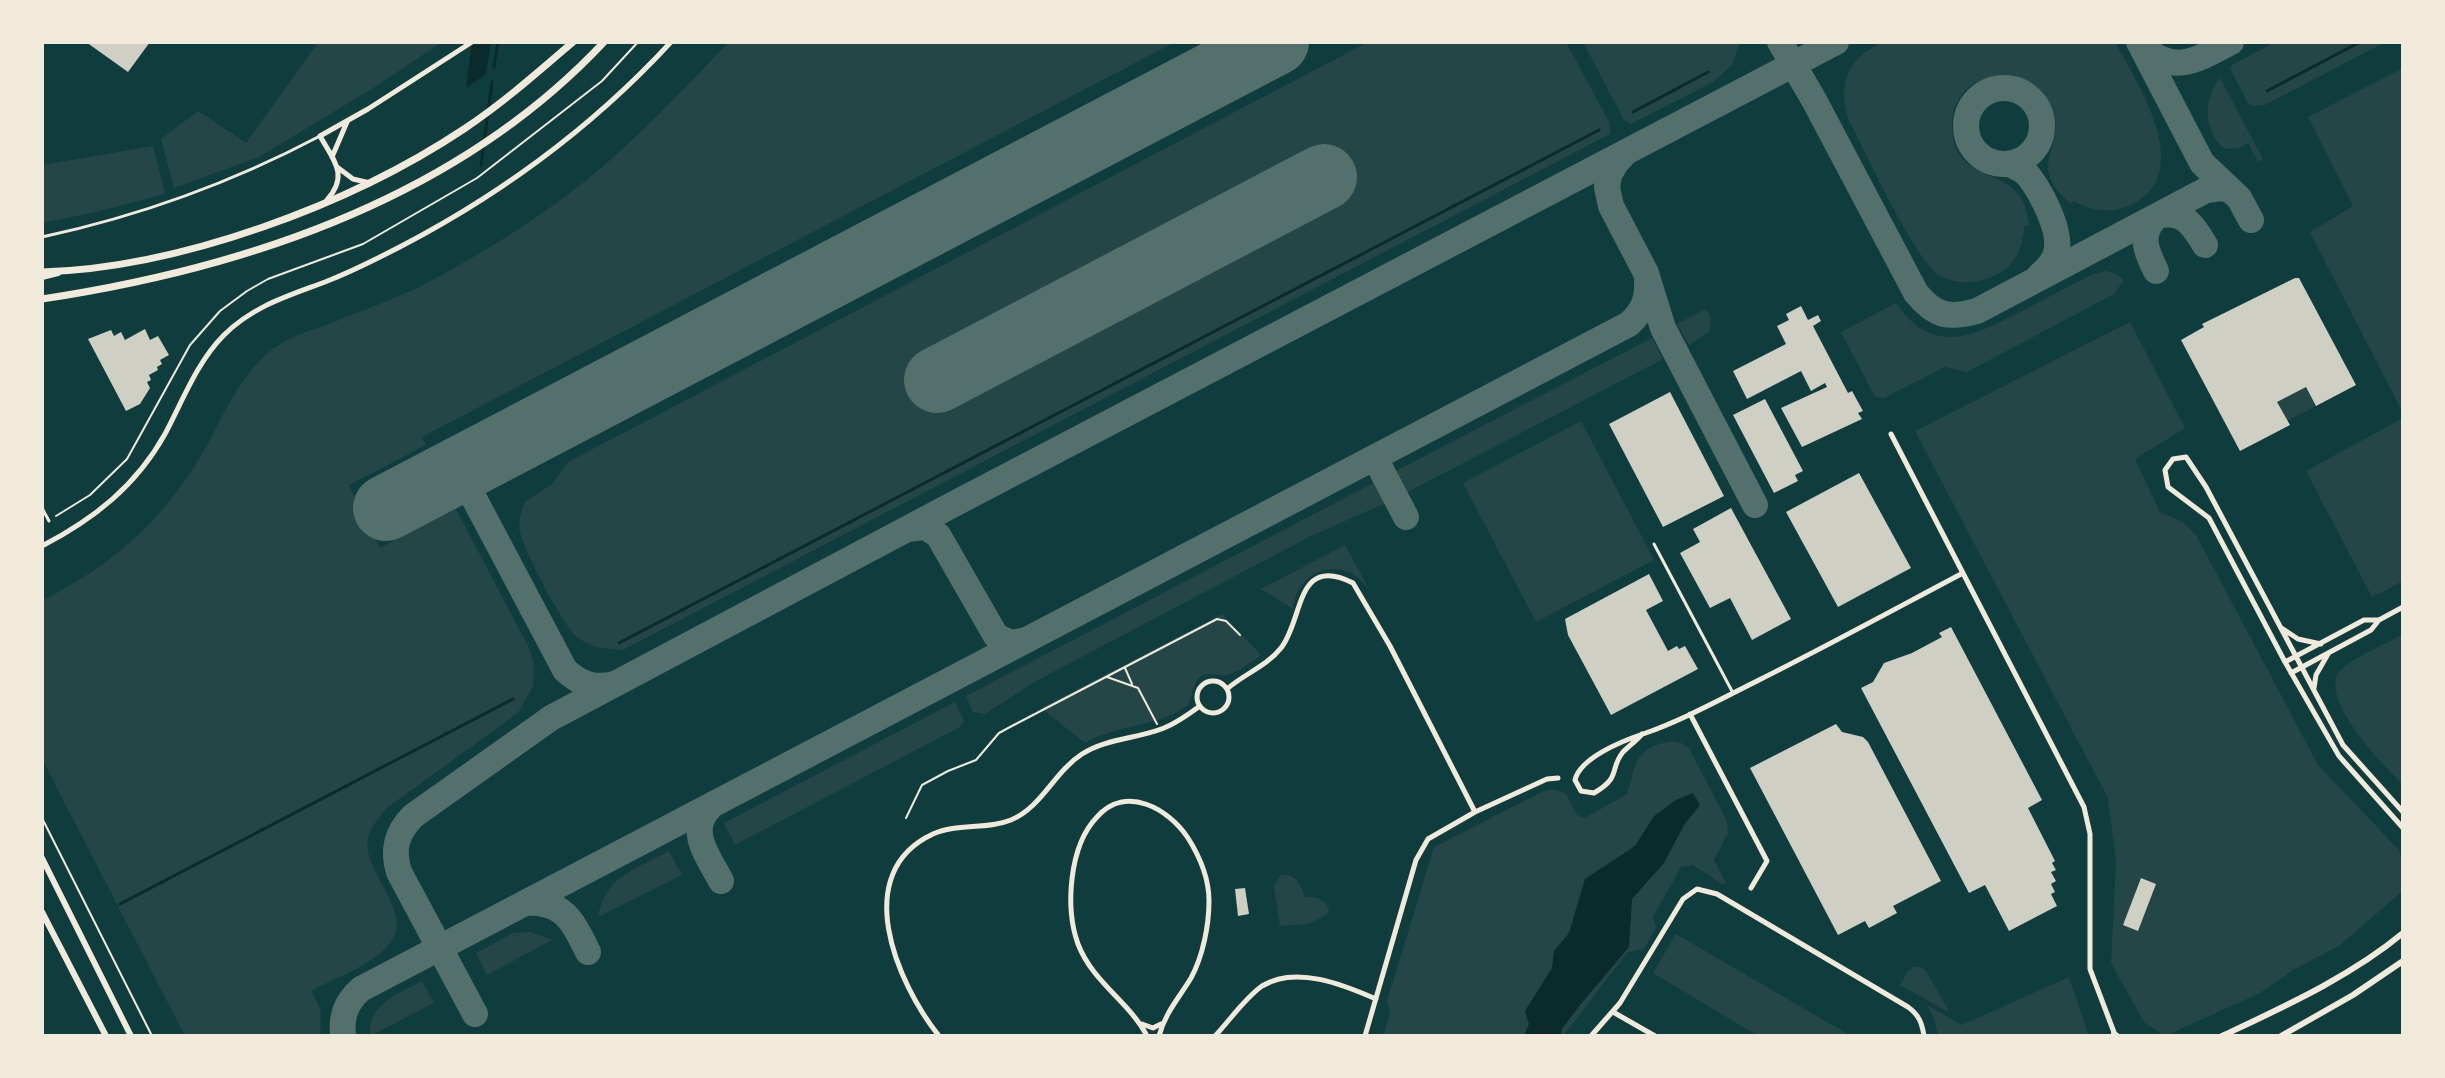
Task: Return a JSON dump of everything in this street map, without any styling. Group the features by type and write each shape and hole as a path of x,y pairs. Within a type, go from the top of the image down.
{"main road":[{"path":"42,274 169,254 232,238 370,183 463,130 515,93 573,42"},
{"path":"42,299 91,292 245,255 329,225 385,200 453,163 496,135 550,94 604,42"}],"street":[{"path":"327,201 339,183 336,166 320,136 459,53 472,42"},
{"path":"42,546 96,515 125,490 146,465 209,353 245,316 272,301 328,281 382,256 532,167 590,121 644,72 671,42"},
{"path":"332,158 348,120"},
{"path":"336,166 353,179 370,183"},
{"path":"1891,434 2084,807 2090,834 2090,969 2115,1035"},
{"path":"2403,812 2343,745 2192,464 2186,457 2173,459 2165,470 2168,487 2209,518 2339,756 2403,828"},
{"path":"2233,561 2242,556"},
{"path":"1642,734 1622,754 1608,784 1594,793 1581,791 1575,780 1585,763 1630,737 1690,714 1733,693 1963,573"},
{"path":"1227,689 1282,647 1292,631 1302,594 1312,582 1332,576 1353,583 1397,659 1475,812"},
{"path":"2291,673 2371,630 2379,620 2403,607"},
{"path":"2285,662 2364,620 2379,620"},
{"path":"2278,626 2298,639 2322,644"},
{"path":"2315,693 2316,675 2328,653"},
{"path":"1214,681 1227,689 1229,699 1221,711 1210,713 1200,706 1197,697 1205,684 1214,681"},
{"path":"939,1036 896,963 888,932 886,904 889,888 909,851 936,832 1010,820 1032,806 1055,777 1081,755 1124,737 1162,729 1200,706"},
{"path":"1690,714 1767,861 1751,888"},
{"path":"1365,1036 1417,856 1428,839 1475,812 1547,779 1558,778"},
{"path":"1147,1036 1130,1009 1103,985 1090,967 1078,944 1070,902 1075,867 1086,833 1097,816 1111,807 1138,801 1156,806 1182,828 1199,858 1207,884 1209,912 1197,962 1162,1023 1159,1036"},
{"path":"42,858 131,1036"},
{"path":"1591,1036 1613,1012 1688,894 1704,890 1717,894 1908,1007 1917,1013 1924,1036"},
{"path":"42,912 103,1034"},
{"path":"2222,1036 2341,974 2403,933"},
{"path":"2281,1036 2353,995 2403,961"},
{"path":"1215,1036 1262,987 1286,979 1326,980 1376,999"},
{"path":"1613,1012 1655,1036"},
{"path":"1140,1023 1153,1028 1162,1023"}],"lane":[{"path":"42,237 185,197 266,165 320,136"},
{"path":"42,508 49,521"},
{"path":"1654,544 1733,693"}],"path":[{"path":"906,818 922,785 976,760 999,733 1217,619 1226,621 1240,635"},
{"path":"1125,667 1132,685"},
{"path":"1106,677 1138,688 1162,729"},
{"path":"42,818 152,1036"}],"shaded area":[{"path":"316,42 442,42 259,157 174,188 161,139 198,111 246,143"},
{"path":"472,42 491,42 486,74 466,88"},
{"path":"729,42 1175,42 422,437 426,445 349,485 380,548 456,509 529,648 534,663 533,686 518,713 388,807 374,825 368,838 368,852 393,908 397,921 395,935 386,948 370,961 311,991 321,1010 320,1036 185,1036 42,759 42,601 111,558 148,525 182,485 231,400 262,358 300,334 421,286 518,229 608,162"},
{"path":"1368,42 1566,42 1609,122 1610,134 623,650 592,645 581,640 570,629 534,565 519,526 525,502 552,484 568,462"},
{"path":"1583,42 1740,42 1732,65 1713,82 1631,124 1624,120"},
{"path":"1882,42 2115,42 2156,126 2161,149 2160,171 2151,189 2133,204 2118,209 2088,208 2074,201 2071,204 2050,178 2048,167 2055,124 2052,110 2042,93 2027,81 2010,76 1993,76 1977,82 1963,93 1955,108 1952,128 1956,148 1964,161 2015,191 2024,204 2029,225 2024,226 2016,256 2001,272 1974,282 1953,281 1940,276 1905,229 1849,121 1844,96 1848,74 1860,57"},
{"path":"2275,42 2385,42 2265,105 2254,106 2248,103 2230,69 2232,65"},
{"path":"2403,68 2403,413 2310,232 2353,206 2308,117"},
{"path":"2220,78 2263,159 2258,162 2248,143 2239,148 2225,149 2213,134 2208,105"},
{"path":"153,146 165,194 42,223 42,165"},
{"path":"2105,271 2124,280 2114,294 1967,372 1945,367 1884,398 1875,397 1841,332 1896,303 1910,320 1925,331 1940,336 1971,334"},
{"path":"1706,309 1711,318 1710,331 1689,345 1677,324"},
{"path":"2130,322 2185,428 2135,459 2160,512 2183,522 2196,535 2318,765 2399,850 2404,872 2399,894 2339,946 2295,969 2260,993 2165,1036 2144,1022 2111,963 2116,862 2108,798 1915,431"},
{"path":"1652,338 1663,359 1400,496 1388,475"},
{"path":"2306,387 2316,406 2287,421 2277,402"},
{"path":"2403,418 2403,581 2372,597 2306,471"},
{"path":"1581,421 1654,560 1536,622 1463,483"},
{"path":"1381,479 1393,500 1313,535 1036,681 985,714 973,712 966,696"},
{"path":"1345,545 1370,591 1351,573 1330,569 1305,581 1293,609 1261,589"},
{"path":"1222,614 1261,655 1232,674 1201,677 1195,683 1188,705 1176,712 1085,743 1041,708"},
{"path":"2403,634 2403,784 2356,732 2345,715 2335,684 2344,667"},
{"path":"955,702 964,721 960,727 735,845 724,823"},
{"path":"1672,741 1689,748 1727,821 1728,833 1714,860 1726,883 1723,885 1693,865 1681,867 1653,917 1656,928 1644,949 1628,952 1563,1036 1383,1036 1390,1014 1387,1001 1434,847 1544,791 1554,789 1566,794 1577,815 1585,818 1627,794 1635,766 1643,753"},
{"path":"1693,793 1700,805 1684,825 1664,863 1632,899 1629,947 1580,1005 1562,1029 1561,1036 1524,1036 1529,1024 1525,1011 1552,968 1554,951 1569,933 1585,879 1635,846 1654,816 1676,800"},
{"path":"669,851 682,875 598,917 607,892 615,883"},
{"path":"1281,875 1294,878 1305,897 1325,902 1329,909 1327,915 1308,924 1280,926 1274,886"},
{"path":"531,932 552,940 487,975 476,953 513,933"},
{"path":"1676,934 1851,1036 1758,1036 1653,973"},
{"path":"1914,967 1926,971 1950,1013 1900,985 1907,972"},
{"path":"2069,977 2089,1036 1938,1036 1927,1005 1962,1025"},
{"path":"422,981 434,1003 370,1036 370,1025 379,1008 395,995"}],"building":[{"path":"86,42 150,42 128,72"},
{"path":"2299,278 2356,385 2316,406 2306,387 2277,402 2290,425 2240,451 2181,340 2204,327 2202,324"},
{"path":"1801,306 1808,320 1818,315 1821,321 1813,326 1848,393 1852,391 1863,411 1858,413 1862,419 1802,447 1781,408 1827,387 1825,383 1811,391 1801,371 1747,399 1733,371 1786,344 1777,326 1789,320 1786,314"},
{"path":"145,329 150,340 158,336 169,355 160,360 162,364 157,367 158,370 149,375 151,380 147,382 150,388 140,404 126,411 88,339 111,330 114,336 121,332 125,340"},
{"path":"1670,392 1724,496 1663,527 1609,424"},
{"path":"1765,399 1803,471 1795,475 1798,481 1774,493 1733,415"},
{"path":"1859,473 1911,568 1838,607 1786,512"},
{"path":"1731,508 1791,619 1752,640 1730,598 1710,608 1680,553 1700,542 1693,529"},
{"path":"1649,574 1663,601 1646,610 1668,651 1685,646 1698,669 1611,715 1568,635 1565,619"},
{"path":"1951,627 2042,800 2028,808 2055,861 2052,863 2056,870 2051,872 2056,881 2051,884 2055,892 2051,894 2057,906 2009,931 1985,885 1969,893 1861,688 1873,682 1884,663 1942,637 1939,633"},
{"path":"1836,724 1842,732 1863,737 1868,742 1941,881 1893,906 1897,913 1869,928 1865,921 1838,935 1750,768"},
{"path":"2141,878 2156,884 2138,931 2123,925"},
{"path":"1245,888 1249,914 1238,916 1235,889"}],"waterway":[{"path":"494,67 498,42"},
{"path":"2267,91 2360,42"},
{"path":"1633,112 1708,72"},
{"path":"481,165 492,82"},
{"path":"619,643 1599,130"},
{"path":"120,904 513,699"}],"taxiway":[{"path":"1780,42 1916,293 1929,307 1943,314 1977,311 2206,190 2222,188 2231,191"},
{"path":"475,1014 399,872 397,842 413,816 551,718 1836,42"},
{"path":"2139,42 2202,163 2239,198 2251,220"},
{"path":"2143,47 2155,56 2176,63 2197,59 2231,42"},
{"path":"2004,88 2019,91 2031,99 2039,111 2042,126 2039,141 2031,153 2019,161 2004,164 1989,161 1977,153 1969,141 1966,126 1969,111 1977,99 1989,91 2004,88"},
{"path":"1626,152 1609,175 1607,187 1611,206 1646,273 1663,328 1755,505"},
{"path":"2009,164 2028,175 2035,185 2056,232 2055,257 2039,276"},
{"path":"2156,271 2147,249 2146,236 2147,229 2157,216 2174,215 2186,220 2205,245"},
{"path":"343,1036 346,1010 361,989 1629,324 1644,305 1647,281"},
{"path":"1375,458 1406,517"},
{"path":"459,470 565,670 588,684 615,684"},
{"path":"907,529 925,527 938,535 996,636 1011,643 1027,640"},
{"path":"711,806 700,824 700,834 721,881"},
{"path":"525,903 549,905 566,915 588,952"}],"runway":[{"path":"386,508 1276,42"},
{"path":"937,380 1324,177"}]}
